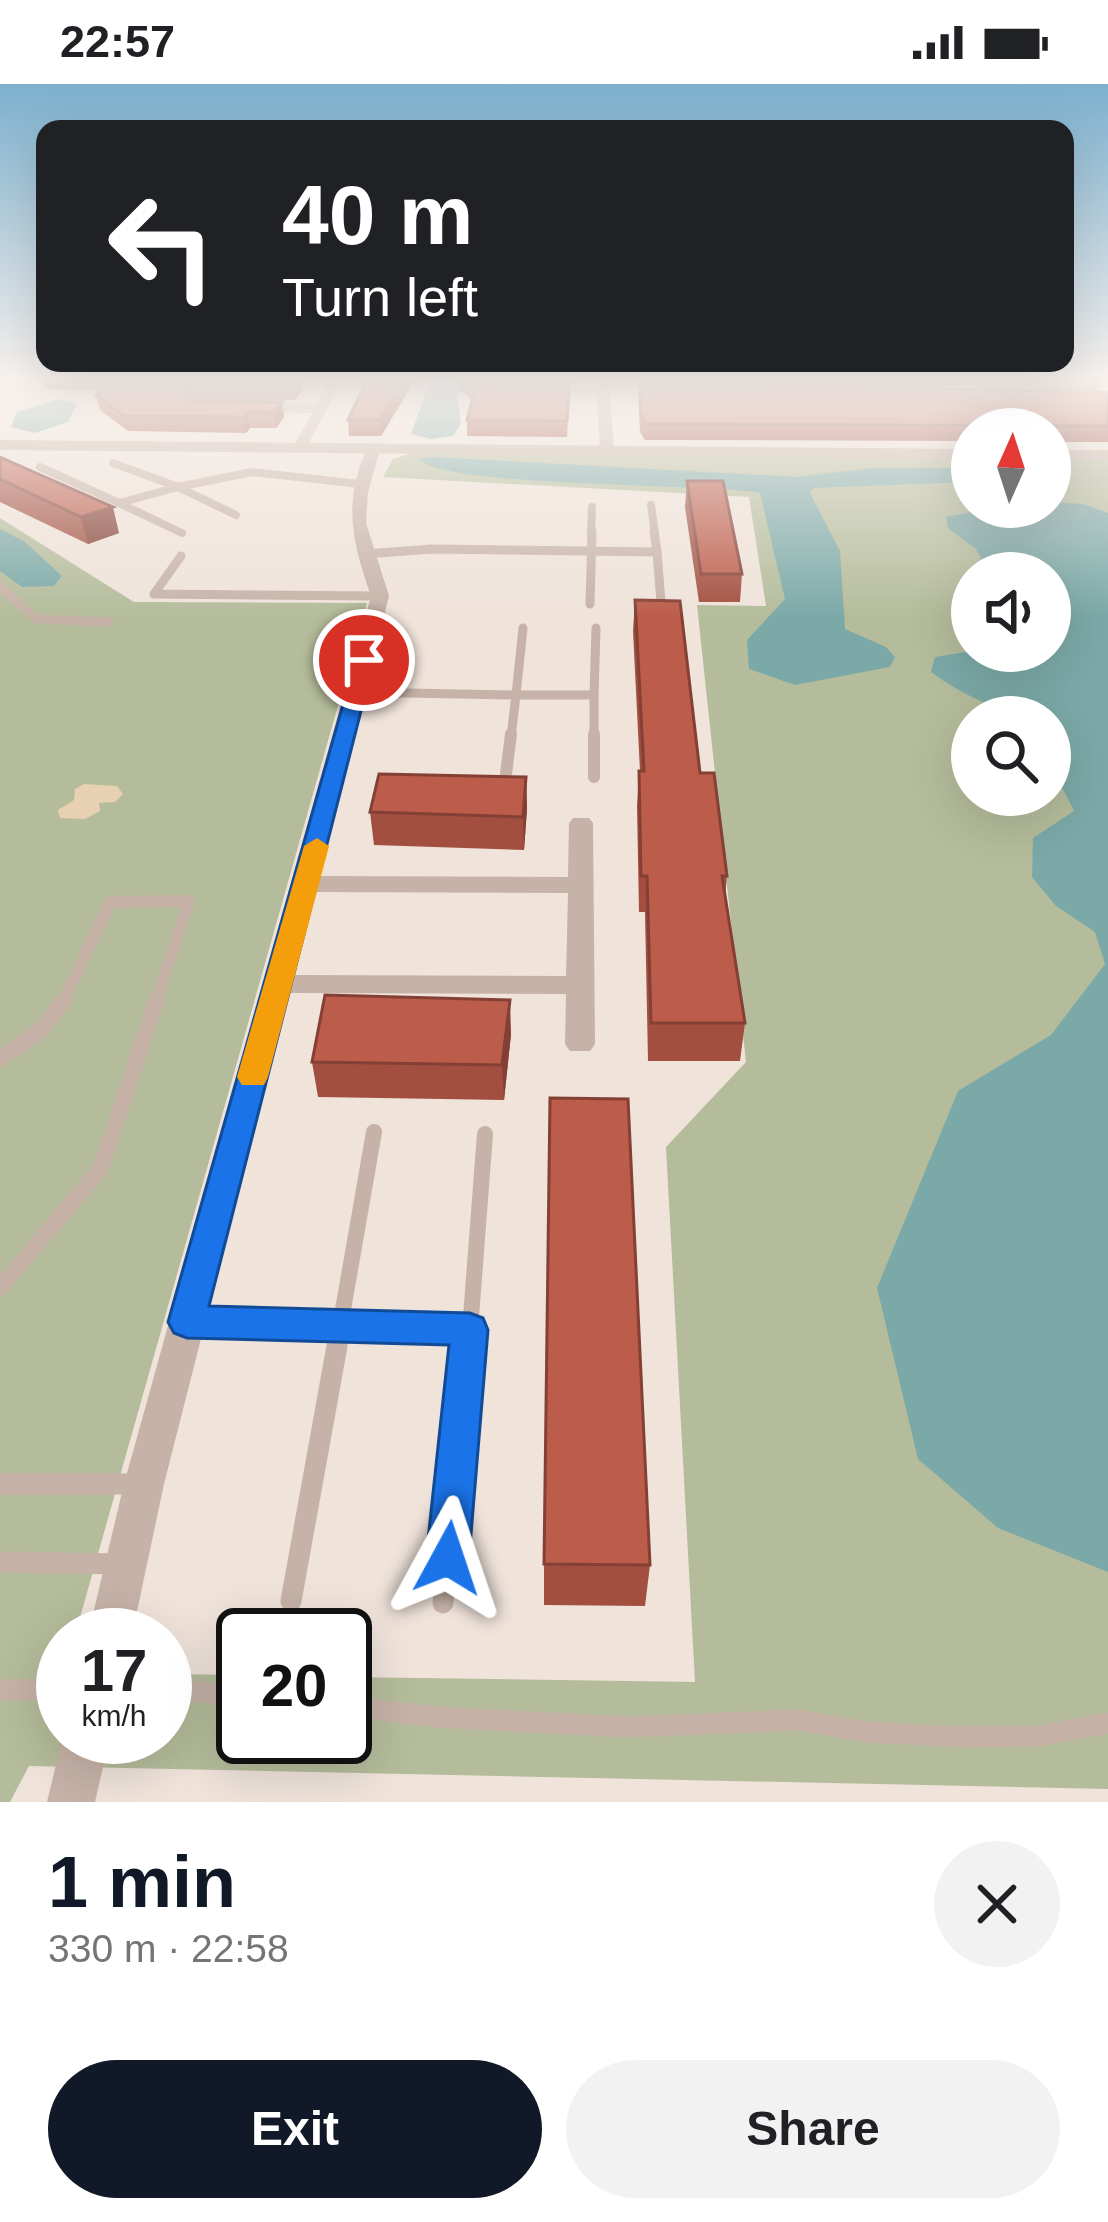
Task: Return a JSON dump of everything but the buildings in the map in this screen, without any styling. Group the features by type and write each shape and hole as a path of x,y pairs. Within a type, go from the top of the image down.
{"street":[{"path":"116,1608 144,1484 380,596 354,501 370,458"},
{"path":"580,1043 581,824"},
{"path":"307,884 581,885"},
{"path":"280,984 581,985"},
{"path":"71,1802 80,1764"}],"lane":[{"path":"112,463 236,515"},
{"path":"40,466 182,533"},
{"path":"119,503 219,475 252,472 360,484"},
{"path":"651,505 661,602"},
{"path":"590,604 592,507"},
{"path":"365,554 432,549 657,552"},
{"path":"181,556 154,594 380,596"},
{"path":"0,586 8,588 36,620 108,622"},
{"path":"506,774 523,628"},
{"path":"594,777 596,628"},
{"path":"356,692 595,694"},
{"path":"0,1059 44,1030 68,999 110,902 189,901 101,1168 0,1288"},
{"path":"291,1600 374,1132"},
{"path":"443,1603 485,1134"},
{"path":"187,1322 470,1330"},
{"path":"0,1484 144,1484"},
{"path":"0,1562 126,1564"},
{"path":"0,1690 36,1689"},
{"path":"372,1710 436,1718 626,1727 799,1720 868,1732 962,1737 1038,1736 1108,1723"}],"green space":[{"path":"396,458 951,458 951,528 1071,528 1071,458 1108,458 1108,1789 29,1766 10,1802 0,1802 0,518 134,602 367,603 83,1608 36,1608 36,1764 192,1764 192,1674 216,1675 216,1764 372,1764 372,1677 695,1682 666,1147 746,1062 697,605 766,606 749,497 383,477"}],"sand":[{"path":"84,784 117,786 123,794 115,802 99,803 100,811 85,819 60,818 58,810 74,800 75,789"}],"water":[{"path":"419,459 798,477 872,468 951,468 951,483 813,488 810,493 840,551 845,629 886,647 895,657 890,667 795,685 749,669 747,640 785,599 760,493 524,480 439,468"},
{"path":"1071,503 1108,513 1108,1572 998,1528 918,1459 877,1288 958,1091 1051,1035 1105,964 1095,932 1056,906 1032,877 1033,838 1074,811 1071,696 971,696 931,672 935,657 951,654 951,672 1071,672 1071,552 978,552 948,528 946,517 951,516 951,528 1071,528"},
{"path":"0,529 25,542 62,576 54,586 22,587 0,571"}],"slow traffic":[{"path":"253,1077 317,846"}],"route":[{"path":"364,660 187,1322 470,1330 448,1558"}]}
